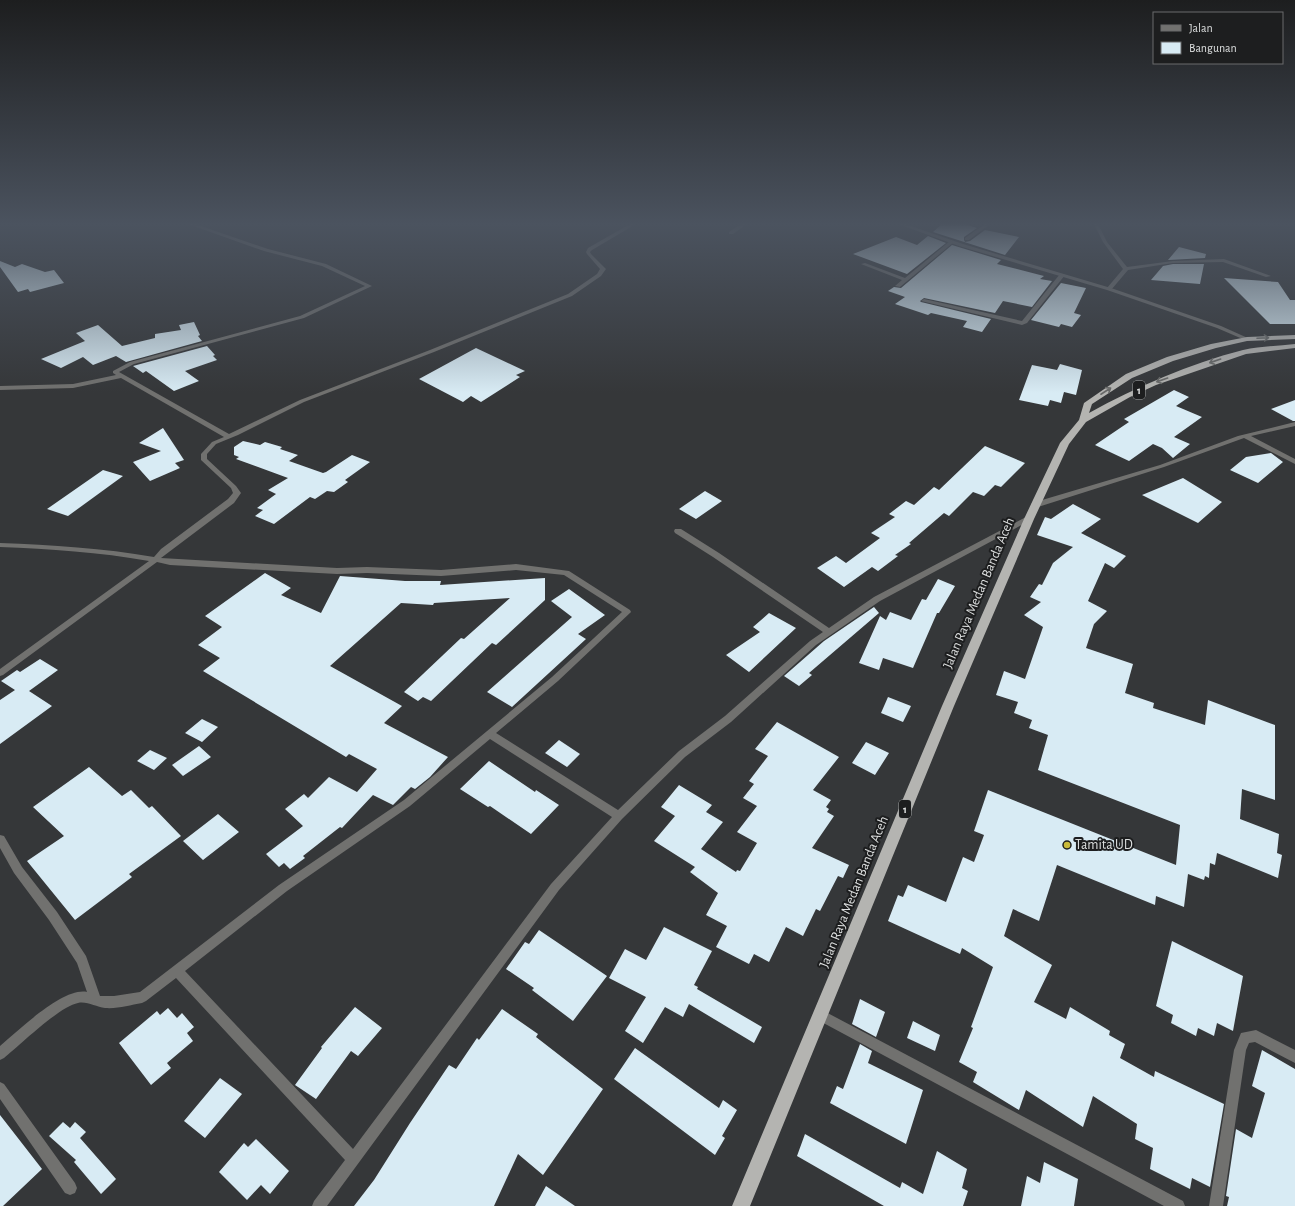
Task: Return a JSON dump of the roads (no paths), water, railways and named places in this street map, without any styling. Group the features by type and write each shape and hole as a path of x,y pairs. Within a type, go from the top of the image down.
{"highway":[{"name":"Jalan Raya Medan Banda Aceh","path":"741,1206 948,706 1035,505 1065,443 1083,420 1088,403 1129,376 1170,359 1214,346 1247,339 1295,337"},
{"name":"Jalan Raya Medan Banda Aceh","path":"1083,420 1126,396 1154,383 1199,367 1232,356 1258,350 1295,346"}],"street":[{"path":"229,437 115,372 132,363 302,317 369,286 357,280"},
{"path":"0,673 155,560 164,551 231,501 237,493 234,487 204,460 204,454 214,443 302,401 432,351 570,295 591,280"},
{"path":"898,286 905,280"},
{"path":"924,301 1022,323 1025,322 1058,280"},
{"path":"1079,280 1219,327 1247,339"},
{"path":"1109,290 1117,280"},
{"path":"0,388 73,386 122,376"},
{"path":"1035,505 1162,466 1245,436 1295,424"},
{"path":"1245,436 1295,462"},
{"path":"319,1206 555,887 619,816 682,754 728,719 813,643 877,599 1029,519"},
{"path":"678,532 716,555 829,632"},
{"path":"0,545 52,547 123,554 155,560 337,571 367,570 441,573 516,567 566,573 627,612 555,679 407,803 282,888 142,997 119,1002 96,1001 79,996 72,998 58,1007 0,1054"},
{"path":"490,734 619,816"},
{"path":"0,839 18,870 82,960 96,1001"},
{"path":"177,971 353,1159"},
{"path":"820,1015 1178,1206"},
{"path":"1216,1206 1240,1050 1245,1037 1256,1036 1295,1057"},
{"path":"0,1088 70,1188"}],"place":[{"name":"Tamita UD","path":"1067,845"}]}
